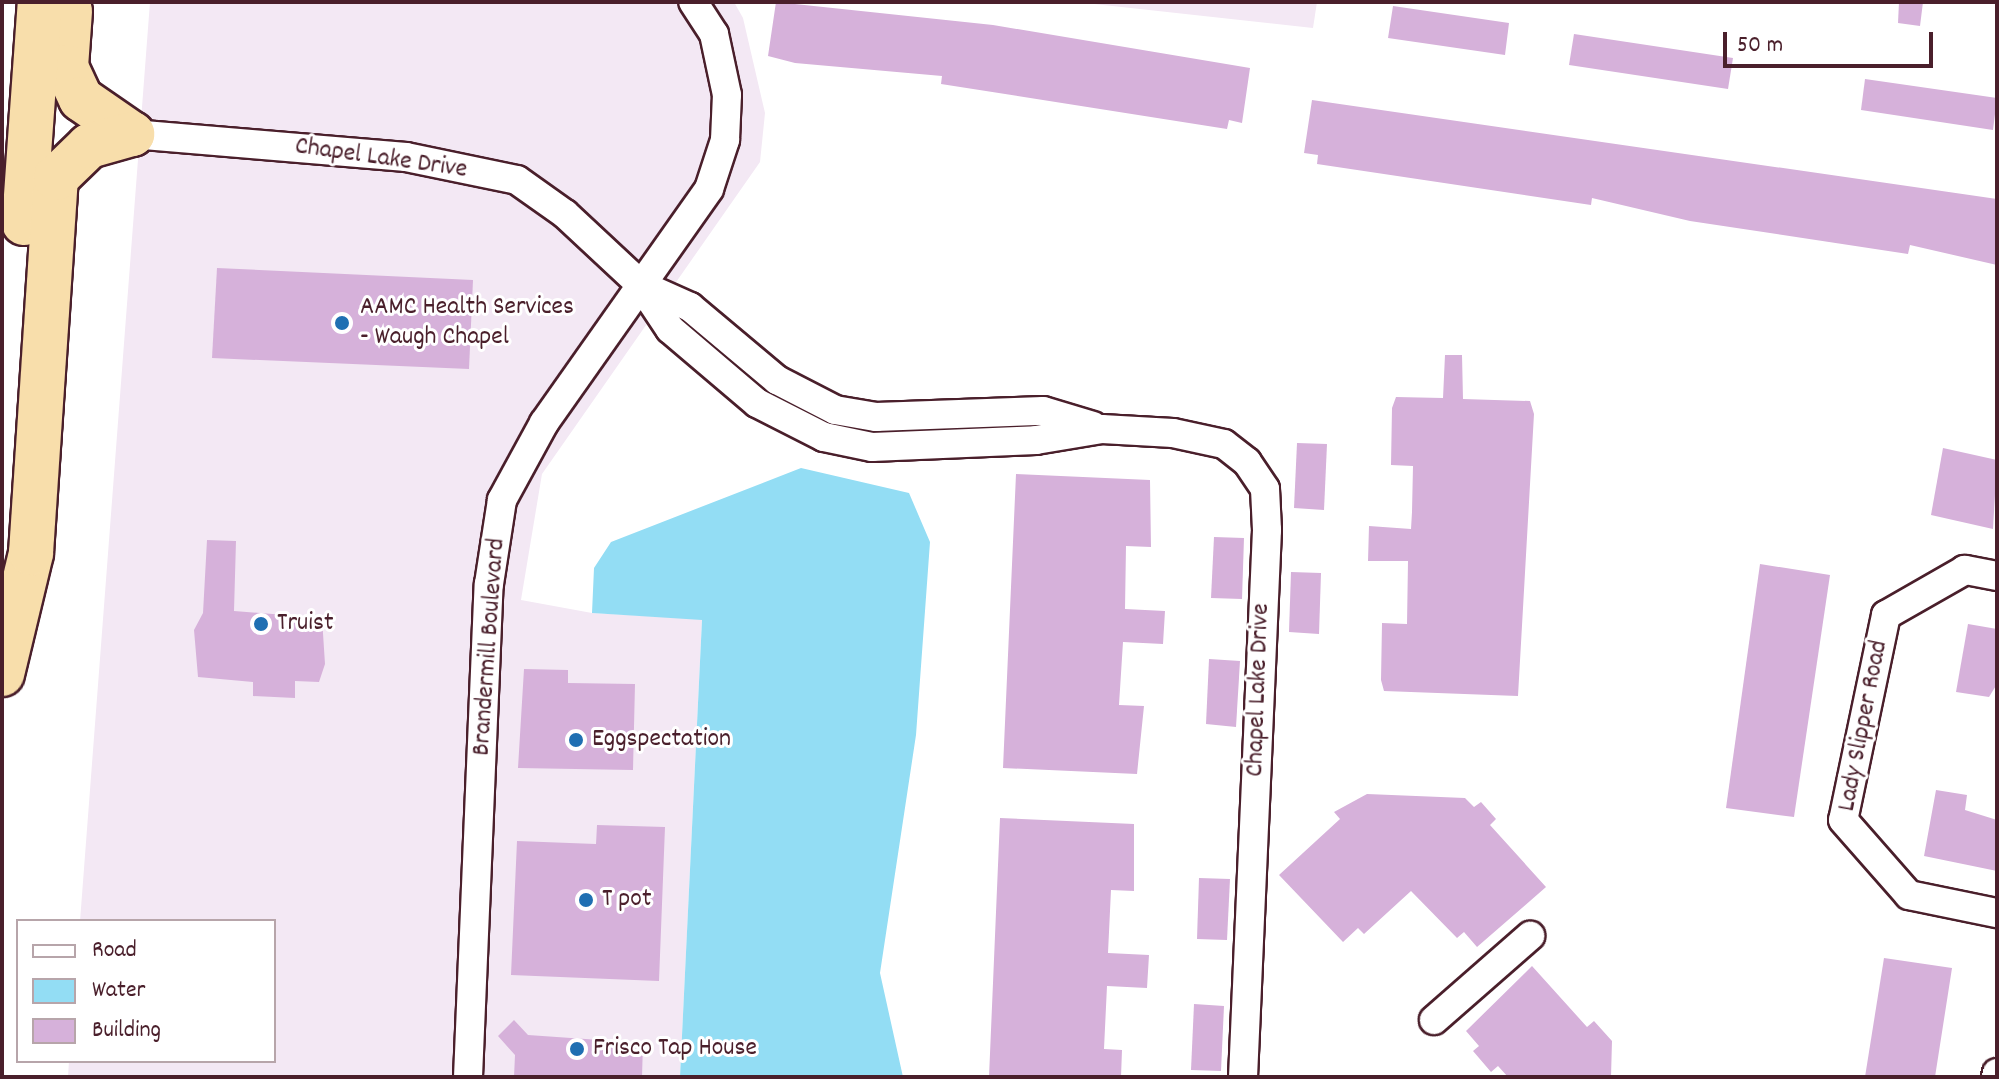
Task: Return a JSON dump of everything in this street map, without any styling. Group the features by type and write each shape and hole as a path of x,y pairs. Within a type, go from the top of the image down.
{"highway":[{"path":"2,529 40,2"},
{"path":"70,2 66,67 81,99 132,134"},
{"path":"2,674 31,553 56,178 89,146 132,134"}],"street":[{"name":"Brandermill Boulevard","path":"468,1077 489,584 502,500 544,423 709,189 725,140 727,95 714,34 693,2"},
{"name":"Chapel Lake Drive","path":"132,134 406,157 517,180 640,284 670,329 757,403 824,437 872,447 1036,440 1102,429 1224,444 1265,489 1243,1077"},
{"name":"Lady Slipper Road","path":"1997,576 1965,570 1886,615 1843,820 1909,895 1997,913"},
{"path":"1434,1020 1530,936"}],"shaded area":[{"path":"150,2 734,2 743,18 765,113 760,162 542,474 521,600 592,613 702,619 680,1077 68,1077 69,1063 276,1063 276,919 80,919"},
{"path":"1076,2 1317,2 1313,28"}],"water":[{"path":"801,468 909,493 930,542 916,735 880,973 903,1077 680,1077 702,620 592,613 594,568 611,542"}],"building":[{"path":"776,2 993,25 1250,68 1242,123 1229,120 1227,129 941,84 942,76 795,63 768,56"},
{"path":"1899,2 1923,2 1920,26 1898,23"},
{"path":"1393,6 1509,23 1505,55 1388,38"},
{"path":"1574,34 1733,58 1728,89 1569,65"},
{"path":"1865,79 1997,98 1993,130 1861,110"},
{"path":"1312,100 1997,199 1997,265 1910,245 1908,254 1690,221 1592,198 1591,205 1317,164 1318,155 1304,153"},
{"path":"217,268 473,280 469,369 212,358"},
{"path":"1445,355 1462,355 1463,399 1530,401 1534,414 1518,696 1384,691 1381,680 1382,623 1407,624 1408,561 1368,561 1369,526 1411,529 1412,512 1413,466 1391,465 1392,408 1396,397 1443,398"},
{"path":"1297,443 1327,444 1324,510 1294,508"},
{"path":"1943,448 1997,460 1993,529 1931,515"},
{"path":"1016,474 1150,480 1151,547 1126,546 1125,609 1165,611 1163,644 1123,642 1119,705 1144,706 1137,774 1003,768"},
{"path":"1214,537 1244,538 1242,599 1211,598"},
{"name":"Truist","path":"207,540 236,541 234,611 322,618 325,664 319,682 295,681 295,698 253,696 253,682 198,677 194,630 203,613"},
{"path":"1760,564 1830,575 1794,817 1726,808"},
{"path":"1291,572 1321,573 1319,634 1289,632"},
{"path":"1968,624 1997,629 1997,684 1989,697 1956,692"},
{"path":"1209,659 1240,661 1236,727 1206,724"},
{"name":"Eggspectation","path":"524,669 568,670 568,683 635,684 633,770 518,768"},
{"path":"1936,790 1967,795 1965,810 1997,820 1997,871 1924,856"},
{"path":"1367,794 1465,798 1474,807 1481,802 1496,819 1490,825 1546,887 1477,947 1464,932 1457,938 1411,891 1364,934 1358,928 1343,942 1279,875 1340,819 1334,812"},
{"path":"1000,818 1134,824 1134,891 1111,890 1108,953 1149,955 1147,988 1107,986 1104,1049 1122,1050 1121,1077 989,1077"},
{"name":"T pot","path":"597,825 665,827 659,981 511,975 517,841 596,844"},
{"path":"1199,878 1230,879 1227,940 1197,939"},
{"path":"1884,958 1952,968 1935,1077 1865,1077"},
{"path":"1532,966 1587,1027 1594,1021 1612,1041 1611,1077 1508,1077 1498,1066 1491,1072 1473,1051 1479,1046 1466,1031"},
{"path":"1194,1004 1224,1006 1221,1071 1191,1070"},
{"name":"Frisco Tap House","path":"514,1020 528,1035 643,1043 642,1077 514,1077 515,1055 498,1036"}],"place":[{"name":"AAMC Health Services - Waugh Chapel","path":"342,323"},
{"name":"Truist","path":"261,624"},
{"name":"Eggspectation","path":"576,740"},
{"name":"T pot","path":"586,900"},
{"name":"Frisco Tap House","path":"577,1049"}]}
